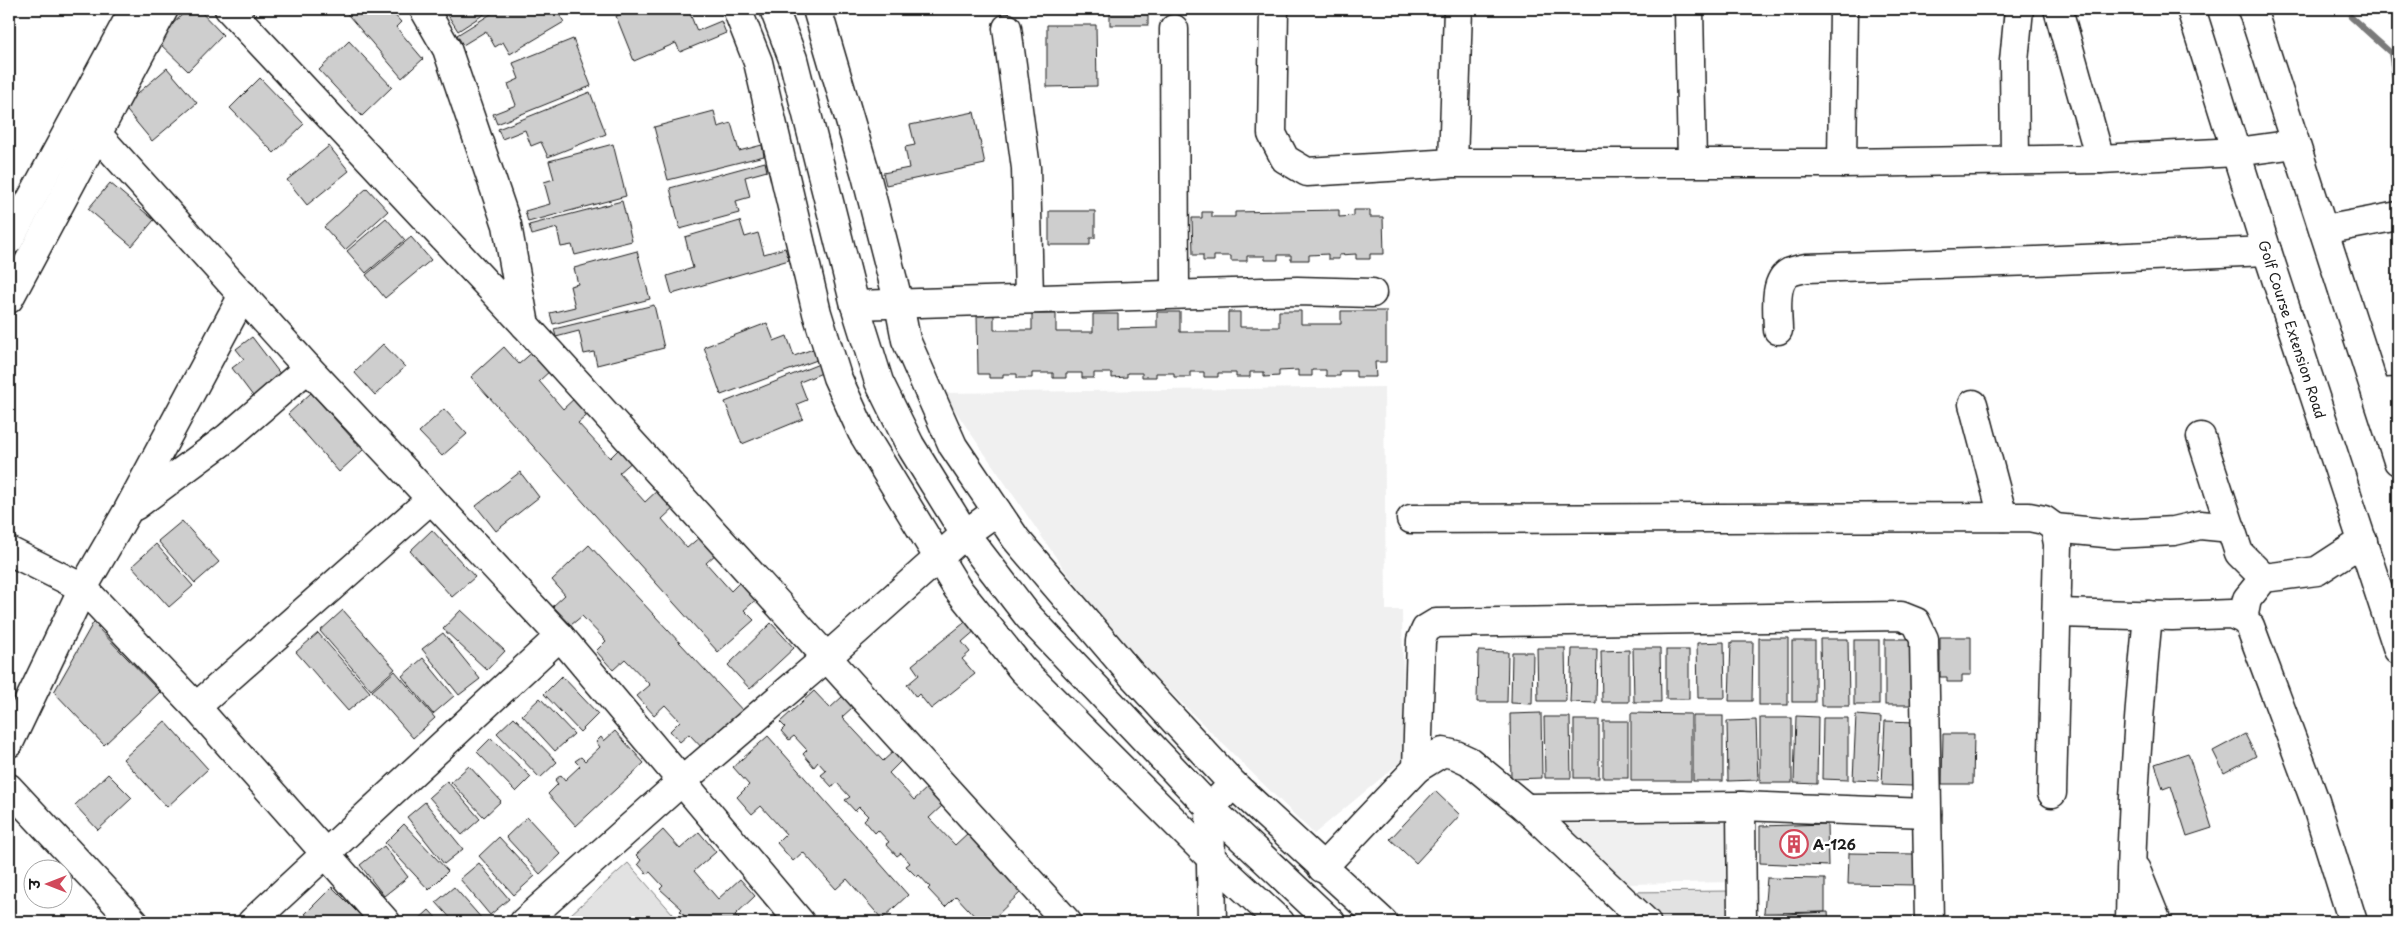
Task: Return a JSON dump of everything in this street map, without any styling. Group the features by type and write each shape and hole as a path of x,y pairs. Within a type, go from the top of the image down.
{"street":[{"path":"9,240 134,9"},
{"path":"9,299 164,9"},
{"path":"229,9 525,325 1067,922"},
{"path":"424,9 447,49 507,226 525,325"},
{"path":"737,9 758,62 817,313 837,377 862,432 938,558 981,619 1022,669 1211,858 1280,922"},
{"path":"774,9 793,59 855,305 879,382 910,445 965,534 1028,616 1210,808 1331,922"},
{"path":"817,9 866,175 899,304 906,340 953,446 1016,539 1132,675 1233,784 1322,868 1383,922"},
{"path":"1274,9 1272,134 1285,160 1307,172 1453,163 1842,163 2100,159 2237,152 2296,144"},
{"path":"1453,163 1458,9"},
{"path":"1689,9 1692,162"},
{"path":"1842,163 1844,9"},
{"path":"2015,160 2014,60 2019,9"},
{"path":"2058,9 2100,159"},
{"name":"Golf Course Extension Road","path":"2191,9 2267,251 2398,650"},
{"path":"2252,9 2324,230 2387,392 2398,461"},
{"path":"1007,28 1026,168 1029,298"},
{"path":"1174,29 1175,294"},
{"path":"78,113 308,368 560,636 800,922"},
{"path":"2324,230 2398,216"},
{"path":"1778,330 1778,297 1784,276 1790,272 1806,268 2036,262 2267,251"},
{"path":"855,305 1297,290 1372,293"},
{"path":"9,743 84,588 127,512 243,295"},
{"path":"127,512 227,438 308,368"},
{"path":"1973,404 2003,517"},
{"path":"2201,437 2239,553 2264,578"},
{"path":"196,707 431,499"},
{"path":"524,922 965,534 997,512"},
{"path":"1411,519 2003,517 2044,520 2055,528 2115,534 2174,531 2200,525 2231,528"},
{"path":"2052,793 2058,544 2055,528"},
{"path":"2243,620 2246,599 2264,578 2317,571 2362,541"},
{"path":"9,551 84,588 196,707 386,922"},
{"path":"2057,612 2148,615 2231,614 2250,626 2315,801 2353,922"},
{"path":"2130,922 2130,857 2141,687 2148,615"},
{"path":"1417,768 1421,640 1426,629 1436,622 1901,616 1916,622 1924,638 1929,922"},
{"path":"252,922 326,856 560,636"},
{"path":"1322,868 1417,768 1443,752 1469,761 1526,808 1646,922"},
{"path":"1212,922 1210,808 1233,784"},
{"path":"9,788 134,922"},
{"path":"1526,808 1741,806 1927,813"},
{"path":"1741,806 1742,922"},
{"path":"2130,857 2157,922"}],"shaded area":[{"path":"1384,387 1386,610 1402,610 1404,759 1314,834 1123,645 1064,569 943,393"},
{"path":"1733,822 1732,882 1627,884 1559,824"},
{"path":"628,863 680,922 562,922"},
{"path":"1734,891 1735,922 1655,922 1623,892"}],"building":[{"path":"188,9 198,9 223,35 188,71 156,40"},
{"path":"343,9 389,9 401,22 396,27 423,59 402,78"},
{"path":"444,9 492,9 458,31"},
{"path":"499,9 556,9 564,22 510,54 503,42 495,47 486,31 463,45 457,35"},
{"path":"633,9 688,9 697,31 721,21 726,33 680,52 676,43 634,61 616,16"},
{"path":"1110,9 1148,9 1148,25 1110,25"},
{"path":"1047,25 1096,25 1097,86 1047,87"},
{"path":"573,39 591,86 497,124 493,114 516,105 508,84 519,79 513,63"},
{"path":"349,41 392,87 362,116 319,70"},
{"path":"167,68 197,103 152,141 123,106"},
{"path":"260,78 304,124 274,153 230,108"},
{"path":"590,92 606,134 548,157 541,142 531,146 525,130 502,139 498,129"},
{"path":"714,111 718,127 731,123 739,151 762,145 764,156 668,180 654,127"},
{"path":"974,112 985,164 886,185 883,173 909,168 905,147 915,145 910,125"},
{"path":"613,144 626,196 528,222 525,211 550,204 544,182 554,179 549,161"},
{"path":"329,146 349,171 307,205 287,180"},
{"path":"765,162 767,171 745,177 750,197 736,201 739,213 680,229 670,188"},
{"path":"110,183 154,220 132,246 88,209"},
{"path":"367,188 388,211 345,250 324,227"},
{"path":"622,201 632,241 575,255 572,245 561,247 557,228 532,235 529,225"},
{"path":"1339,210 1339,217 1354,216 1354,210 1370,210 1370,217 1383,217 1384,254 1370,254 1370,259 1356,259 1356,254 1339,255 1339,259 1328,259 1328,254 1309,255 1309,260 1291,260 1291,255 1278,255 1278,260 1265,260 1265,256 1247,256 1247,261 1231,261 1231,256 1214,256 1214,261 1203,261 1203,255 1193,255 1192,218 1202,218 1202,212 1212,212 1212,217 1235,217 1235,212"},
{"path":"1049,211 1095,211 1095,238 1090,238 1090,245 1049,245"},
{"path":"386,218 405,240 366,273 347,251"},
{"path":"740,221 745,237 758,233 764,254 785,248 789,260 672,294 667,276 693,268 685,237"},
{"path":"411,237 431,260 385,298 366,275"},
{"path":"637,251 650,299 553,324 550,313 575,307 570,286 578,284 574,268"},
{"path":"654,305 664,348 597,365 594,352 584,354 579,331 556,337 554,329"},
{"path":"1279,311 1301,311 1301,324 1341,324 1341,311 1386,311 1386,362 1375,362 1376,377 1356,377 1356,371 1340,371 1340,376 1326,376 1326,370 1312,370 1312,376 1298,376 1298,370 1279,371 1279,376 1264,377 1264,372 1250,372 1250,377 1236,377 1236,373 1218,373 1218,377 1204,377 1204,372 1190,372 1190,377 1174,377 1174,373 1156,373 1156,377 1142,377 1142,373 1127,373 1127,377 1112,378 1112,373 1094,373 1094,378 1082,378 1082,373 1066,373 1066,378 1053,378 1053,373 1032,373 1032,378 1017,378 1017,374 1003,374 1003,378 989,378 989,374 978,374 977,314 994,314 994,330 1032,330 1032,314 1056,314 1056,332 1093,332 1093,314 1118,314 1118,329 1157,328 1157,312 1180,312 1180,332 1228,332 1228,312 1240,312 1240,327 1279,327"},
{"path":"767,323 774,341 787,336 794,356 813,349 817,360 721,395 704,347"},
{"path":"252,337 281,375 253,396 232,368 244,359 236,349"},
{"path":"383,344 405,367 375,395 354,372"},
{"path":"504,347 519,364 535,350 552,369 539,381 563,409 577,396 591,412 578,423 610,458 622,446 634,460 619,473 645,502 660,488 676,506 662,519 687,548 702,535 717,553 706,563 731,591 742,580 758,598 744,610 754,620 718,652 471,377"},
{"path":"819,364 822,373 800,382 807,400 797,404 803,419 742,444 725,402"},
{"path":"311,393 363,450 339,472 288,414"},
{"path":"444,409 467,434 442,456 419,432"},
{"path":"520,472 539,497 496,531 476,506"},
{"path":"182,521 219,562 195,583 158,541"},
{"path":"432,530 475,577 452,597 410,551"},
{"path":"156,544 193,586 169,607 132,566"},
{"path":"589,545 746,714 705,751 689,734 680,742 670,731 680,721 665,705 654,715 637,696 650,685 625,659 613,670 596,651 606,641 582,616 571,625 553,606 565,595 552,580"},
{"path":"343,610 395,669 371,690 320,631"},
{"path":"461,610 505,651 487,670 443,629"},
{"path":"969,619 977,629 962,642 970,652 962,659 975,674 931,709 919,694 916,697 907,685 919,675 912,665"},
{"path":"93,623 160,692 104,745 54,692"},
{"path":"771,623 794,648 750,689 728,665"},
{"path":"318,633 370,692 348,711 296,652"},
{"path":"443,633 480,679 459,695 422,649"},
{"path":"1940,637 1971,637 1971,675 1962,675 1962,682 1947,682 1947,677 1940,677"},
{"path":"1759,638 1788,638 1788,705 1759,705"},
{"path":"1820,639 1848,639 1849,706 1821,706"},
{"path":"1885,639 1914,639 1914,705 1885,705"},
{"path":"1854,640 1879,640 1879,705 1854,705"},
{"path":"1792,641 1815,641 1815,702 1792,702"},
{"path":"1724,642 1725,698 1698,698 1697,643"},
{"path":"1731,642 1753,642 1752,701 1729,701"},
{"path":"1537,648 1565,648 1566,701 1538,701"},
{"path":"1633,648 1660,648 1661,702 1634,702"},
{"path":"1572,649 1597,649 1596,703 1570,702"},
{"path":"1629,650 1629,702 1602,702 1601,651"},
{"path":"1666,650 1689,650 1689,699 1666,699"},
{"path":"1478,651 1508,652 1507,702 1477,702"},
{"path":"1512,652 1533,652 1532,704 1511,703"},
{"path":"423,658 454,696 433,714 402,676"},
{"path":"395,671 435,718 413,738 372,691"},
{"path":"562,676 598,714 580,732 544,694"},
{"path":"814,691 830,708 843,696 853,707 842,717 883,761 894,751 902,760 889,773 914,800 928,787 944,804 929,818 955,845 969,832 1023,890 990,922 980,922 956,896 945,907 928,889 930,887 919,875 917,877 906,866 910,863 901,853 897,856 886,844 889,842 878,830 875,833 864,820 868,816 859,807 855,811 845,800 850,797 837,783 832,787 821,775 826,771 818,762 814,767 803,754 807,750 794,736 789,740 781,731 785,727 780,722"},
{"path":"540,698 574,734 555,751 522,715"},
{"path":"1541,713 1542,778 1511,779 1510,714"},
{"path":"1631,713 1691,714 1691,781 1631,781"},
{"path":"1856,715 1881,717 1878,781 1853,780"},
{"path":"1693,716 1723,716 1723,781 1693,781"},
{"path":"1796,716 1818,717 1817,784 1794,783"},
{"path":"514,717 557,762 540,778 497,733"},
{"path":"1544,717 1570,717 1571,778 1545,778"},
{"path":"1760,718 1792,718 1792,783 1760,783"},
{"path":"1823,718 1848,718 1848,780 1822,779"},
{"path":"1574,720 1599,720 1599,778 1574,778"},
{"path":"1756,720 1758,780 1728,781 1727,721"},
{"path":"165,721 208,769 167,807 123,759"},
{"path":"1603,721 1628,721 1628,778 1603,778"},
{"path":"1885,721 1916,722 1913,786 1882,785"},
{"path":"615,731 644,763 576,826 548,794 558,784 555,780 561,775 565,780 580,766 575,761 581,757 585,761 600,747 596,742 601,737 604,741"},
{"path":"1943,734 1974,734 1973,784 1942,784"},
{"path":"2245,734 2256,756 2224,773 2213,751"},
{"path":"768,736 908,895 882,919 847,879 836,889 803,852 793,861 777,843 786,834 761,806 752,814 737,797 749,785 733,767"},
{"path":"491,738 531,777 516,792 477,752"},
{"path":"2188,753 2212,828 2187,836 2171,786 2163,789 2155,764"},
{"path":"469,766 501,801 484,817 451,782"},
{"path":"108,774 132,798 98,830 75,805"},
{"path":"447,781 480,819 462,835 429,797"},
{"path":"1435,791 1460,815 1416,863 1390,839"},
{"path":"425,802 463,849 444,864 407,817"},
{"path":"527,817 561,854 540,874 506,837"},
{"path":"404,824 448,871 429,890 385,843"},
{"name":"A-126","path":"1827,824 1828,866 1760,863 1760,826"},
{"path":"663,830 680,849 699,832 716,852 694,871 718,899 740,879 755,896 735,915 742,922 690,922 680,911 682,909 660,889 663,886 650,872 647,874 638,864 641,860 636,855"},
{"path":"499,837 535,876 514,895 479,856"},
{"path":"384,846 408,877 384,896 360,865"},
{"path":"1849,853 1916,854 1916,885 1848,884"},
{"path":"479,863 509,899 490,915 460,879"},
{"path":"1767,878 1825,879 1825,912 1764,913"},
{"path":"332,887 367,922 314,922 305,914"},
{"path":"454,887 483,920 480,922 454,922 436,902"},
{"path":"429,910 440,922 416,922"},
{"path":"1828,912 1829,922 1764,922 1764,915"}],"waterway":[{"path":"2351,17 2391,53 2398,99"}],"place":[{"name":"A-126","path":"1794,844"}]}
